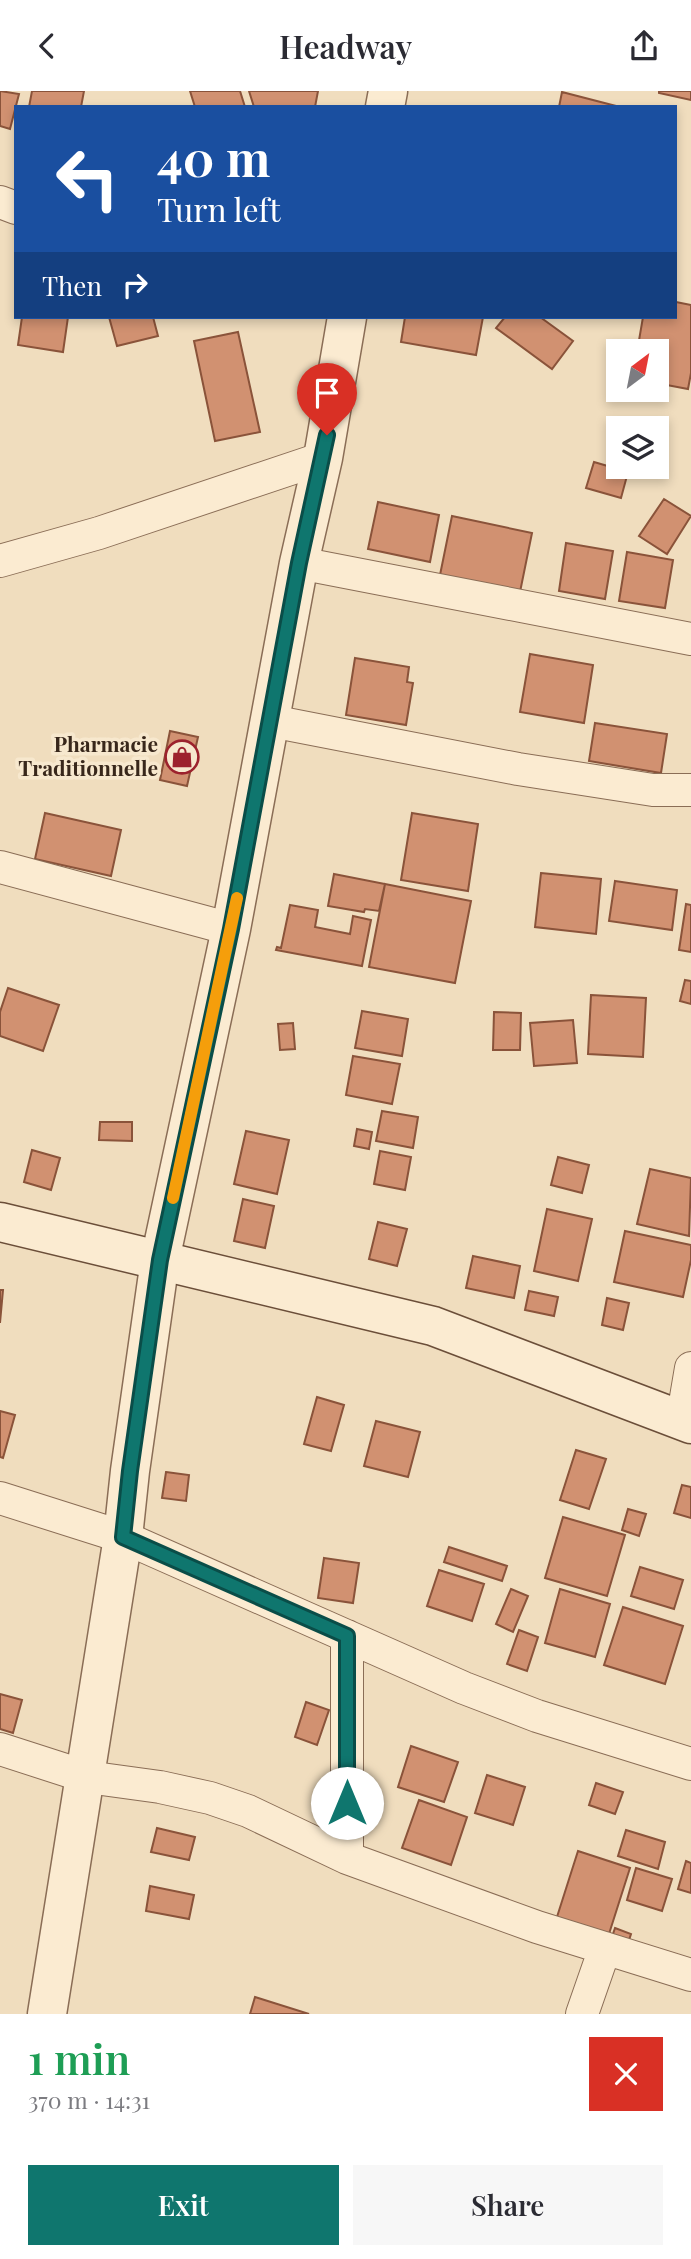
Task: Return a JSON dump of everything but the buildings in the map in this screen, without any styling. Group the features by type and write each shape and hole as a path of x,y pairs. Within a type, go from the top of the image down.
{"street":[{"path":"47,2014 87,1777 123,1537 160,1260 231,929 299,563 323,458 347,319"},
{"path":"0,561 99,533 323,458"},
{"path":"299,563 691,639"},
{"path":"271,721 518,769 653,790 691,790"},
{"path":"0,867 231,929"},
{"path":"0,1222 433,1326 687,1423 691,1368"},
{"path":"0,1498 123,1537 464,1688 537,1716 690,1758"},
{"path":"347,1636 347,1858"},
{"path":"0,1749 87,1777 160,1787 210,1798 248,1811 347,1858 537,1927 691,1975"},
{"path":"582,2014 605,1948"}],"slow traffic":[{"path":"173,1198 237,898"}],"place":[{"name":"Pharmacie Traditionnelle","path":"182,757"}],"route":[{"path":"327,435 299,563 231,929 160,1260 123,1537 347,1636 347,1803"}]}
